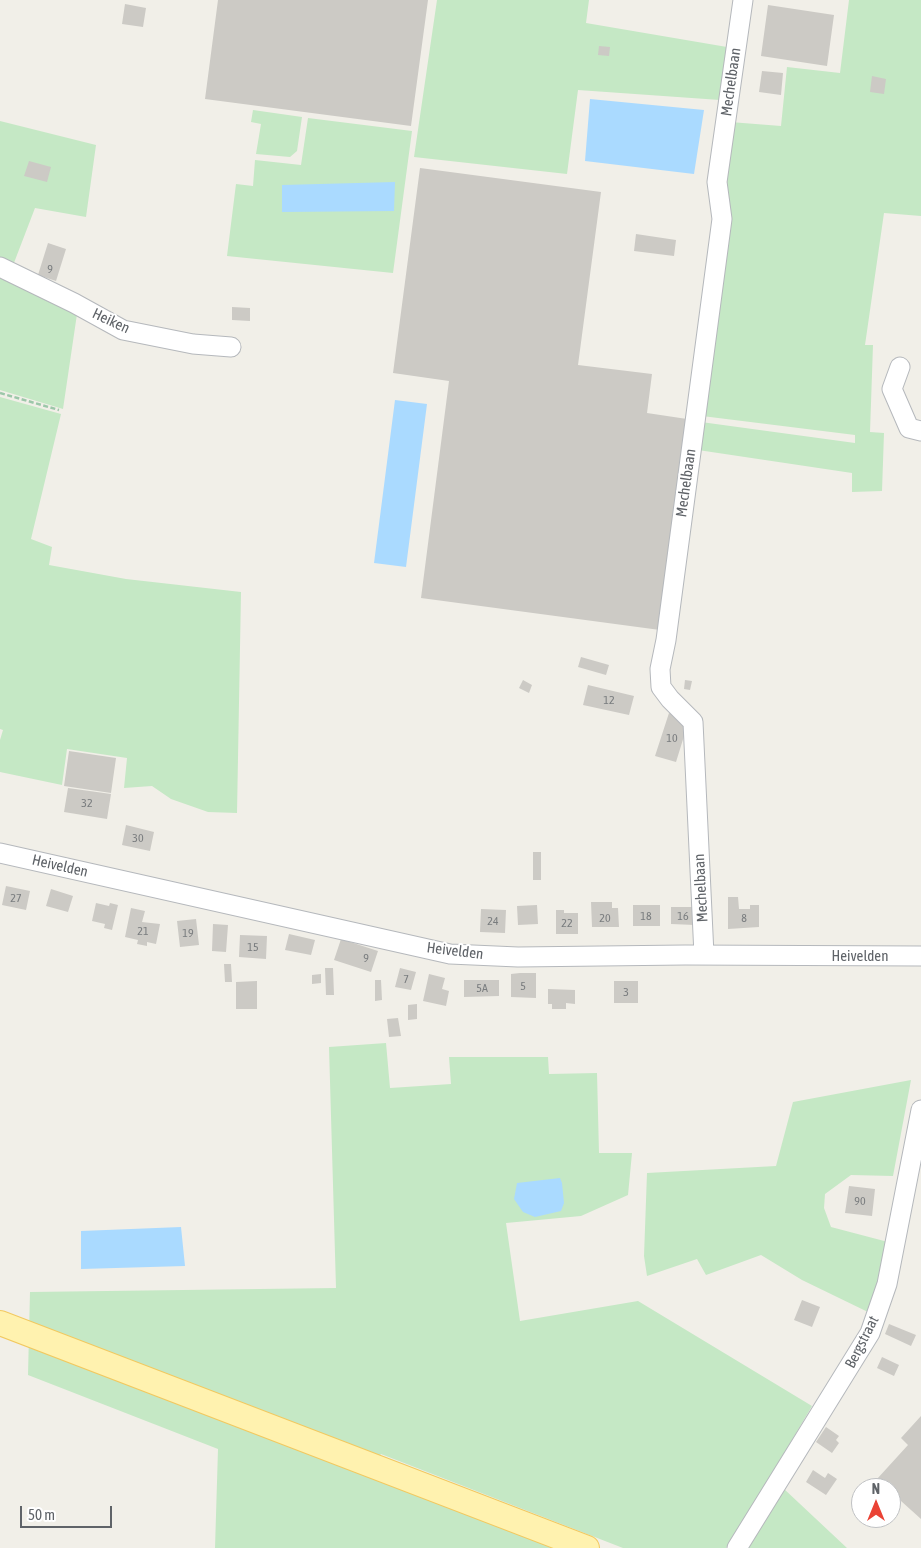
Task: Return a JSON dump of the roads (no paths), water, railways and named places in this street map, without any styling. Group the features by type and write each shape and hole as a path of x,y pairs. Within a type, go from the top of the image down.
{"main road":[{"path":"0,1323 587,1548"}],"street":[{"name":"Mechelbaan","path":"704,956 693,722 661,687 660,669 722,219 716,182 743,0"},
{"name":"Heiken","path":"0,267 74,303 123,330 194,344 231,347"},
{"path":"900,367 892,389 909,428 921,431"},
{"name":"Heivelden","path":"0,853 450,954 518,957 921,956"},
{"name":"Bergstraat","path":"738,1548 870,1333 887,1284 921,1110"}],"water":[{"path":"590,99 704,110 694,174 585,161"},
{"path":"395,182 394,211 282,212 282,185"},
{"path":"395,400 427,404 406,567 374,563"},
{"path":"560,1178 564,1203 561,1211 535,1217 523,1212 514,1199 517,1183"},
{"path":"181,1227 185,1266 81,1269 81,1231"}]}
